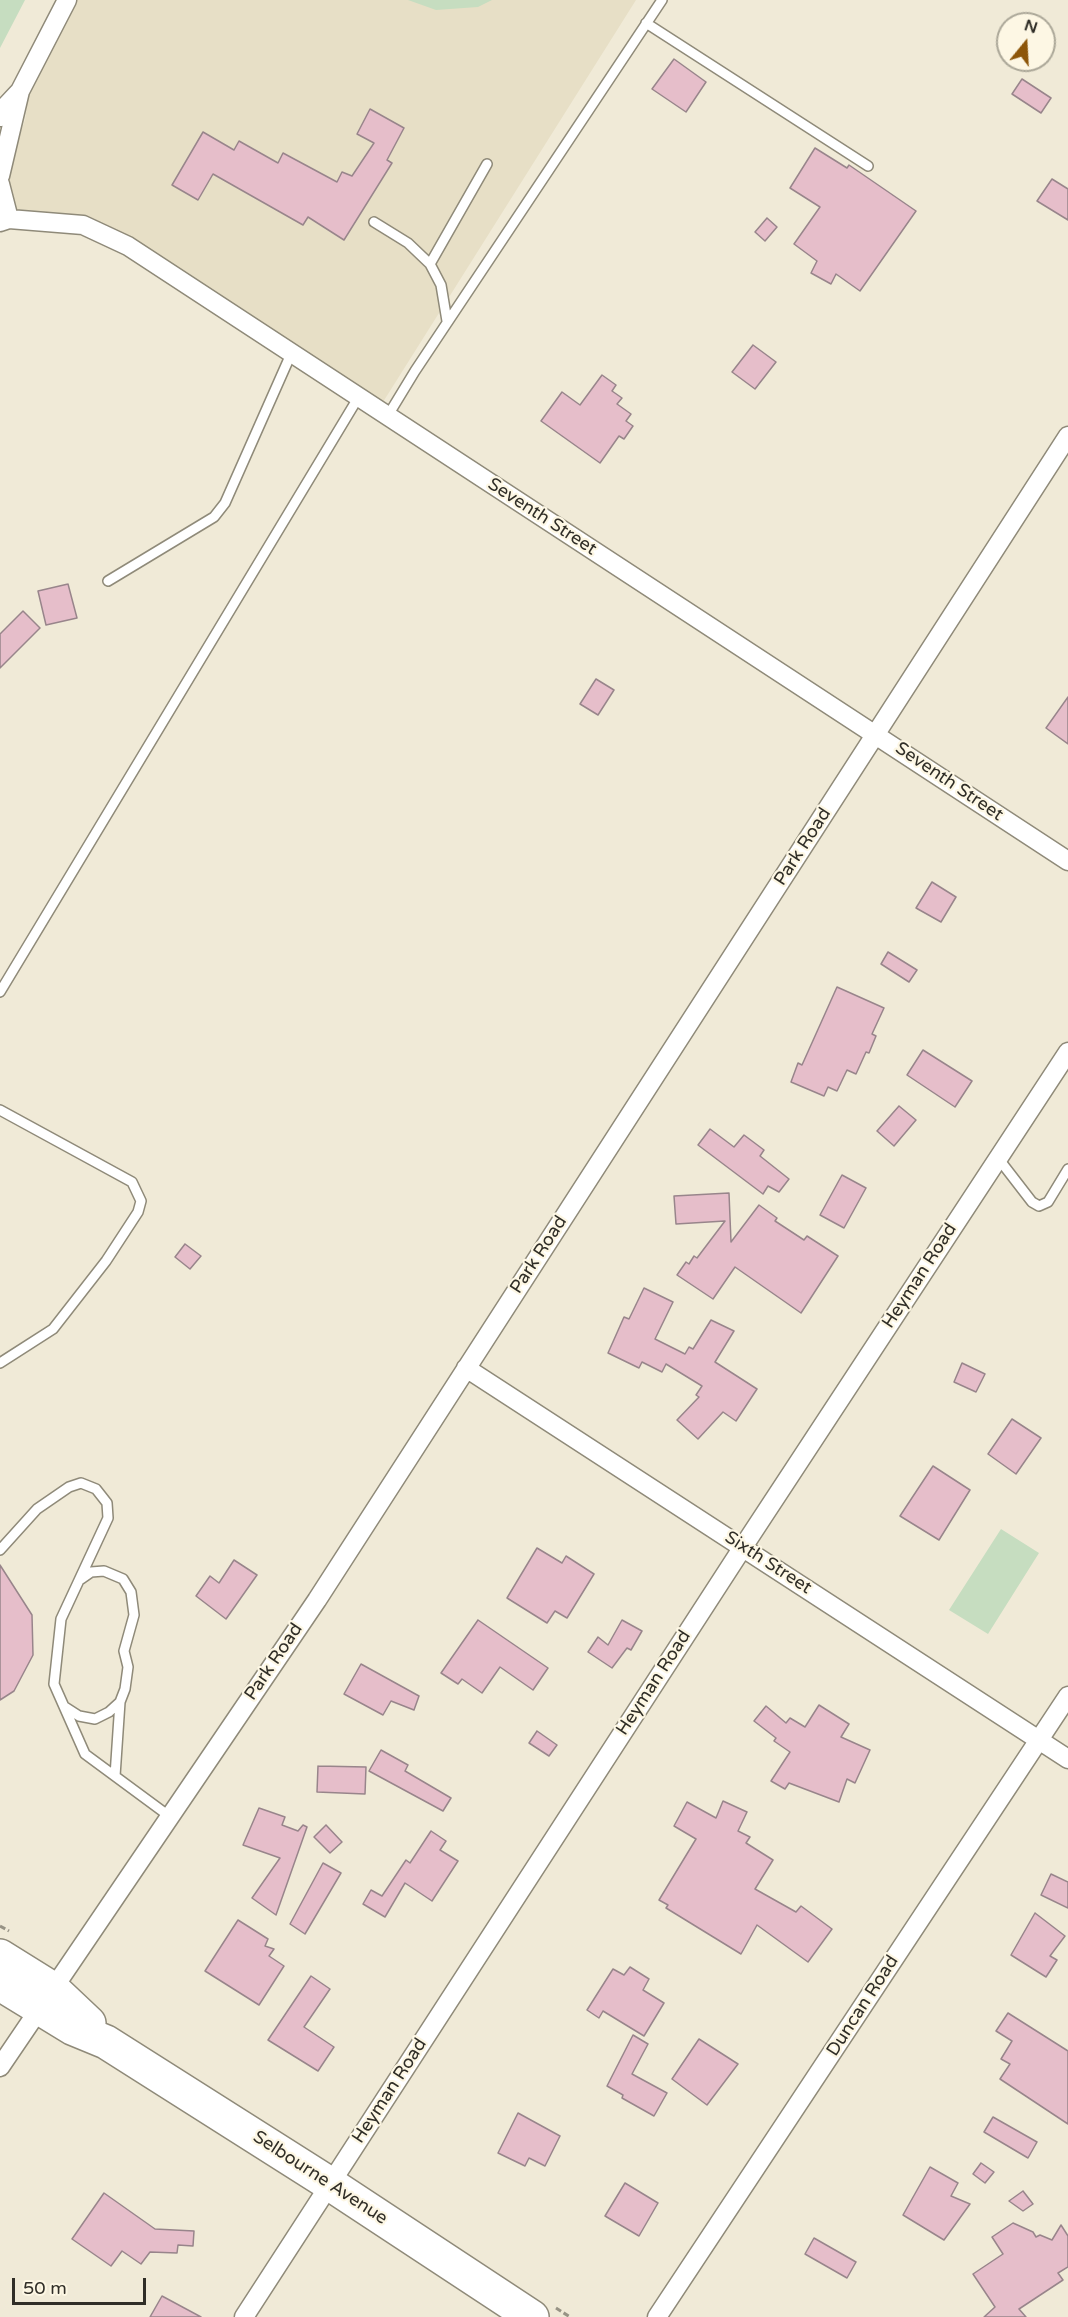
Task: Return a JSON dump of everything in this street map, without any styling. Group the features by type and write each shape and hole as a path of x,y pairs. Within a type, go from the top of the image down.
{"highway":[{"name":"Selbourne Avenue","path":"0,1956 46,1999"},
{"name":"Selbourne Avenue","path":"0,1984 81,2013 106,2042 330,2184 532,2317"}],"street":[{"path":"0,176 20,91 67,0"},
{"path":"0,117 4,108 20,91"},
{"path":"0,184 4,220"},
{"name":"Seventh Street","path":"4,220 63,222 100,230 1068,861"},
{"name":"Park Road","path":"0,2067 168,1816 317,1600 1068,436"},
{"name":"Heyman Road","path":"244,2317 743,1547 1068,1052"},
{"name":"Sixth Street","path":"466,1368 1068,1759"},
{"name":"Duncan Road","path":"657,2317 1068,1696"}],"lane":[{"path":"387,417 447,321 662,0"},
{"path":"646,23 868,166"},
{"path":"430,264 487,164"},
{"path":"374,222 408,243 430,264 441,285 447,321"},
{"path":"108,581 213,518 225,503 291,354"},
{"path":"0,992 357,398"},
{"path":"0,1110 132,1182 141,1201 138,1212 106,1261 53,1329 0,1363"},
{"path":"998,1158 1032,1202 1039,1206 1048,1202 1068,1169"},
{"path":"0,1550 37,1509 69,1487 81,1483 96,1489 107,1503 108,1518 61,1619 54,1684 85,1754 168,1816"},
{"path":"64,1706 80,1716 95,1719 110,1712 120,1702 126,1689 128,1668 124,1651 134,1616 131,1592 123,1579 104,1571 90,1572 79,1580"},
{"path":"115,1776 120,1702"}],"shaded area":[{"path":"77,0 636,0 383,402 105,224 86,215 17,212 8,182 10,160 25,120 29,92"}],"green space":[{"path":"0,0 25,0 0,48"},
{"path":"408,0 492,0 478,7 436,10"},
{"path":"1001,1529 1039,1553 988,1634 949,1610"}],"building":[{"path":"674,59 706,82 686,112 652,89"},
{"path":"1022,79 1051,98 1041,113 1012,94"},
{"path":"370,109 404,128 387,160 392,163 344,240 308,217 303,225 213,174 198,200 172,185 203,132 234,150 239,141 278,163 283,153 337,182 342,172 352,176 374,143 357,134"},
{"path":"815,148 847,168 849,165 916,211 860,291 836,274 831,284 811,273 817,261 794,244 820,207 790,188"},
{"path":"1052,179 1068,189 1068,220 1037,201"},
{"path":"767,218 777,227 765,241 755,232"},
{"path":"753,345 776,362 755,389 732,372"},
{"path":"602,375 616,385 612,391 622,398 617,404 631,414 626,421 633,426 624,439 619,436 600,463 541,421 562,392 580,405"},
{"path":"68,584 77,618 46,625 38,591"},
{"path":"23,611 40,628 0,668 0,634"},
{"path":"596,679 614,690 598,715 580,704"},
{"path":"1068,697 1068,744 1046,728"},
{"path":"932,882 956,897 941,922 916,908"},
{"path":"888,952 917,970 909,982 881,964"},
{"path":"837,987 884,1008 872,1034 876,1036 869,1053 866,1052 856,1074 847,1070 837,1091 828,1087 824,1096 791,1082 798,1063 802,1065"},
{"path":"923,1050 972,1081 955,1107 907,1075"},
{"path":"899,1106 916,1120 894,1146 877,1131"},
{"path":"710,1129 734,1147 744,1135 764,1150 760,1156 789,1179 779,1192 768,1186 763,1194 698,1145"},
{"path":"842,1175 866,1188 844,1228 820,1215"},
{"path":"729,1193 731,1242 759,1205 777,1218 775,1221 804,1240 807,1236 838,1256 801,1313 735,1267 713,1299 677,1275 686,1262 689,1264 694,1256 697,1258 725,1221 676,1224 674,1196"},
{"path":"185,1244 201,1256 190,1269 175,1257"},
{"path":"644,1288 673,1302 655,1339 685,1354 689,1347 693,1349 711,1320 734,1331 715,1362 757,1389 736,1421 723,1412 698,1439 677,1420 699,1397 696,1395 702,1386 666,1364 662,1372 642,1362 639,1368 608,1353 624,1317 629,1319"},
{"path":"962,1363 985,1374 976,1392 954,1382"},
{"path":"1012,1419 1041,1438 1016,1474 988,1454"},
{"path":"933,1466 970,1490 939,1540 900,1516"},
{"path":"537,1548 562,1563 566,1556 594,1574 567,1618 555,1611 547,1623 507,1598"},
{"path":"234,1560 257,1575 226,1619 196,1596 210,1576 219,1583"},
{"path":"0,1565 32,1615 33,1655 14,1691 0,1700"},
{"path":"478,1620 548,1668 533,1690 500,1667 482,1693 462,1679 458,1684 441,1673"},
{"path":"622,1620 642,1631 631,1650 627,1648 612,1668 588,1652 598,1637 608,1645"},
{"path":"361,1664 419,1696 414,1710 391,1701 383,1715 344,1694"},
{"path":"819,1705 849,1724 841,1737 870,1750 855,1783 847,1779 839,1802 789,1783 785,1789 771,1781 790,1752 774,1741 776,1738 754,1721 766,1706 786,1723 790,1718 805,1727"},
{"path":"537,1731 557,1745 549,1756 529,1743"},
{"path":"381,1750 408,1765 405,1771 451,1798 443,1811 369,1771"},
{"path":"318,1766 366,1767 365,1794 317,1792"},
{"path":"723,1801 747,1812 738,1831 750,1837 746,1843 773,1860 755,1889 796,1912 801,1906 832,1929 808,1962 757,1925 741,1954 666,1908 668,1905 659,1900 696,1839 674,1826 687,1802 716,1818"},
{"path":"259,1808 285,1817 282,1825 298,1831 303,1825 307,1827 276,1915 252,1898 280,1858 243,1845"},
{"path":"326,1825 342,1842 330,1853 314,1837"},
{"path":"431,1831 446,1841 440,1850 458,1861 432,1901 405,1883 385,1917 363,1904 371,1890 382,1896 406,1860 410,1863"},
{"path":"323,1863 341,1873 305,1934 290,1924"},
{"path":"1051,1874 1068,1882 1068,1908 1041,1895"},
{"path":"1035,1913 1065,1936 1050,1956 1057,1960 1046,1977 1011,1955"},
{"path":"238,1920 268,1939 265,1946 274,1949 269,1956 284,1966 259,2005 205,1971"},
{"path":"630,1967 649,1979 643,1990 664,2003 644,2036 603,2011 599,2018 587,2010 613,1969 624,1975"},
{"path":"311,1976 330,1989 304,2027 334,2047 318,2071 268,2040"},
{"path":"1008,2013 1068,2051 1068,2124 1000,2079 1010,2064 1001,2059 1012,2041 996,2031"},
{"path":"633,2035 648,2044 632,2074 667,2093 654,2116 622,2098 623,2095 607,2086"},
{"path":"699,2039 738,2064 707,2105 672,2079"},
{"path":"518,2113 560,2136 545,2166 529,2158 525,2166 498,2153"},
{"path":"993,2117 1037,2142 1028,2158 984,2132"},
{"path":"981,2163 994,2172 985,2183 973,2174"},
{"path":"930,2167 958,2183 951,2196 970,2204 944,2240 903,2215"},
{"path":"625,2183 658,2203 639,2236 605,2216"},
{"path":"1023,2191 1033,2204 1023,2211 1009,2201"},
{"path":"104,2193 155,2229 194,2231 193,2246 178,2245 177,2253 150,2252 141,2264 122,2251 111,2266 72,2239"},
{"path":"1013,2223 1033,2232 1036,2237 1040,2235 1052,2240 1061,2225 1068,2236 1068,2267 1058,2273 1063,2280 1019,2309 1026,2317 984,2317 995,2307 973,2274 1003,2254 992,2237"},
{"path":"814,2238 856,2262 847,2278 805,2254"},
{"path":"162,2296 201,2317 150,2317"}]}
